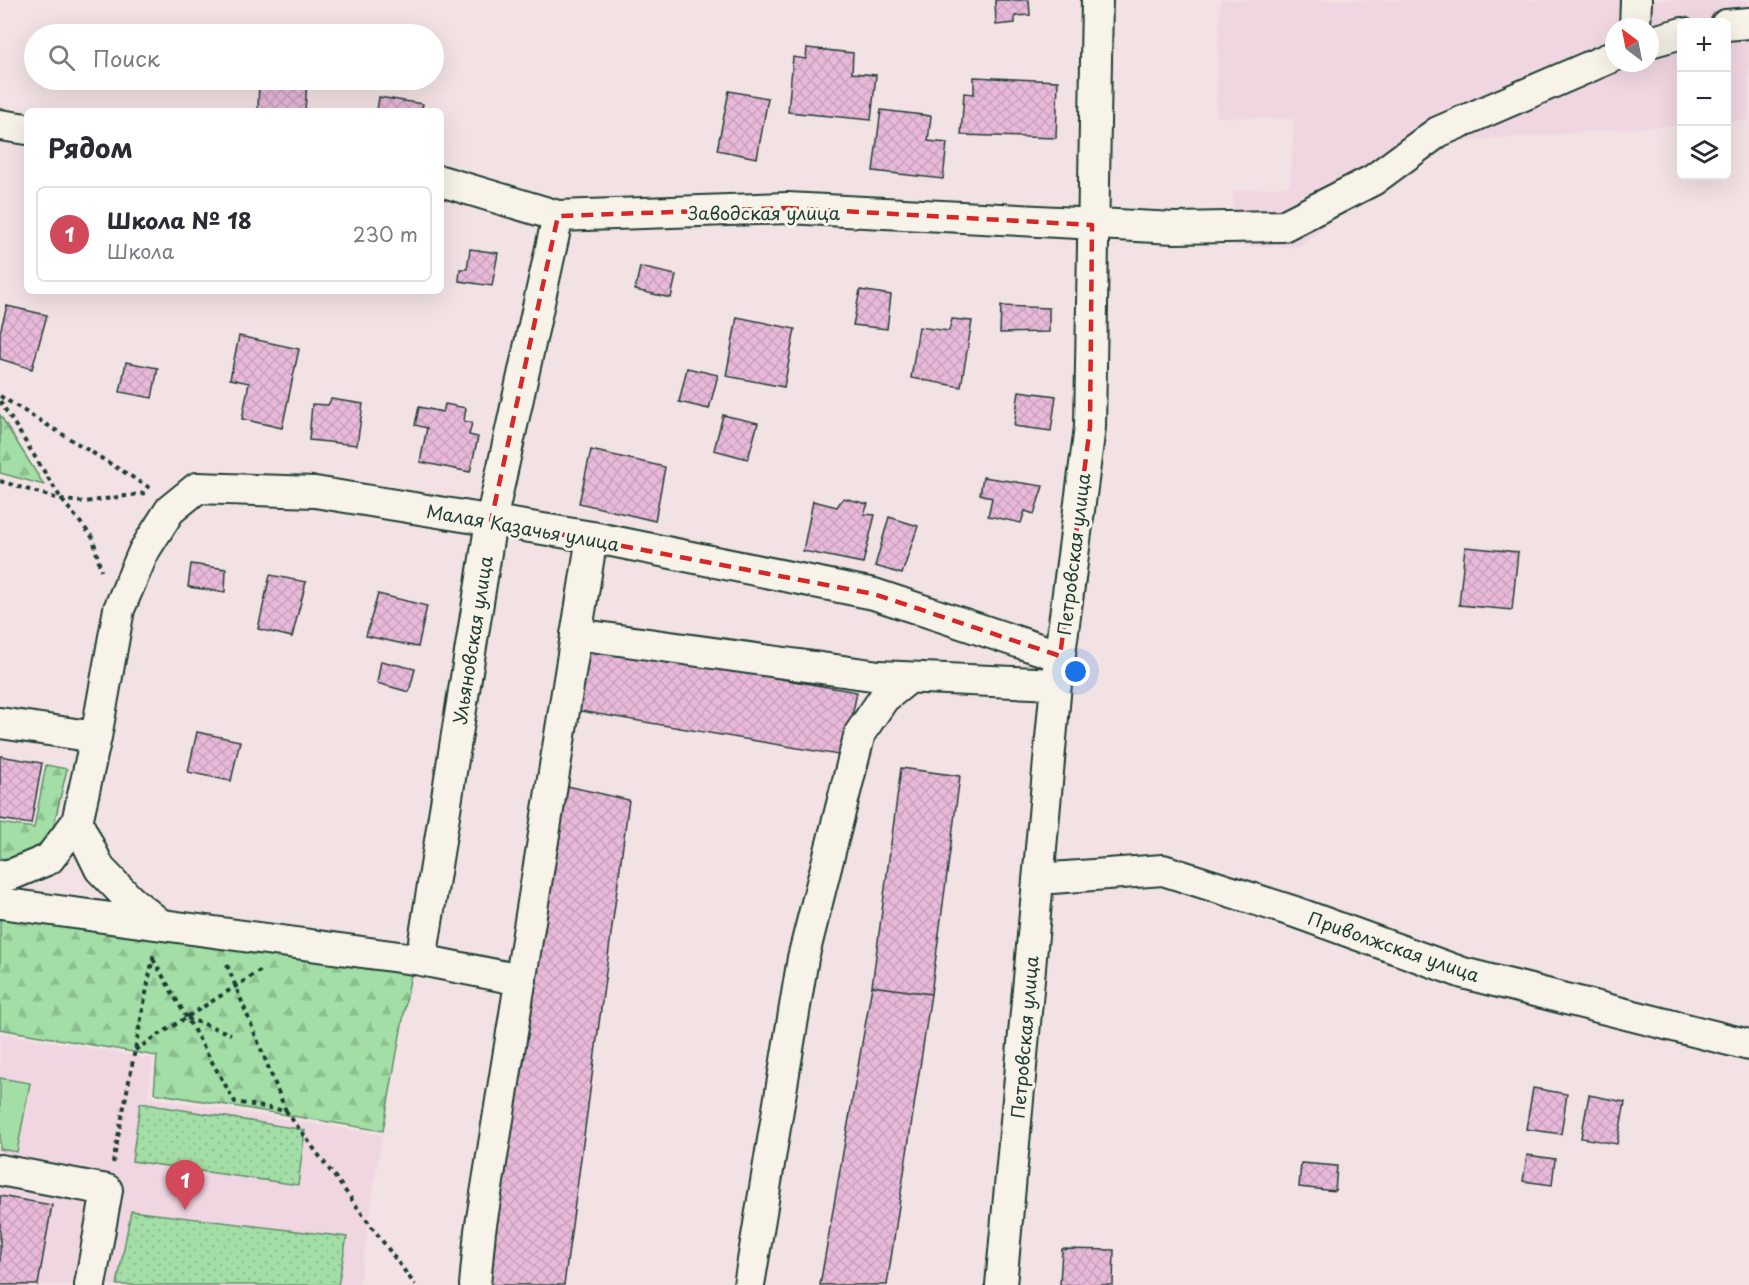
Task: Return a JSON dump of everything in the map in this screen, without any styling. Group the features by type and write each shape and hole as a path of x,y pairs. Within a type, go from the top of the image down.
{"street":[{"name":"Петровская улица","path":"1001,1285 1058,670 1090,427 1097,0"},
{"path":"1635,18 1636,0"},
{"path":"1731,25 1749,23"},
{"path":"1659,39 1677,34"},
{"name":"Заводская улица","path":"444,182 558,216 787,208 1092,225 1175,228 1283,226 1373,180 1438,132 1605,60"},
{"path":"0,125 24,129"},
{"name":"Ульяновская улица","path":"421,960 491,520 558,216"},
{"name":"Малая Казачья улица","path":"96,737 120,609 144,551 170,510 197,488 315,492 592,537 874,594 1058,670"},
{"path":"475,1285 480,1231 592,537"},
{"path":"576,634 879,676 909,678 1058,670"},
{"path":"749,1285 803,958 860,733 884,698 909,678"},
{"path":"0,723 96,737 77,822 49,859 13,874 0,876"},
{"path":"77,822 100,869 130,900 160,924"},
{"name":"Приволжская улица","path":"1038,879 1163,870 1295,912 1463,973 1749,1045"},
{"path":"0,903 421,960 521,980"},
{"path":"0,1170 107,1190 90,1285"}],"path":[{"path":"0,396 155,491 85,502 62,500 0,481"},
{"path":"0,400 62,500 93,538 105,583"},
{"path":"107,1190 160,924"},
{"path":"213,931 286,1112 415,1285"},
{"path":"153,959 235,1102 286,1112"},
{"path":"135,1050 266,968"},
{"path":"186,1018 231,1034"}],"highlighted area":[{"path":"787,208 1092,225 1090,427 1060,656 874,594 491,521 558,216"}],"shaded area":[{"path":"1220,0 1749,0 1749,120 1731,122 1731,18 1677,18 1677,125 1436,143 1298,247 1234,246 1233,191 1290,186 1294,119 1216,117"},
{"path":"0,1033 153,1059 148,1097 382,1135 359,1285 0,1285"}],"green space":[{"path":"0,415 44,485 0,473"},
{"path":"46,765 67,769 52,833 26,856 0,859 0,823 34,828"},
{"path":"0,914 412,968 383,1131 154,1093 157,1056 0,1029"},
{"path":"0,1078 30,1083 17,1152 0,1149"},
{"path":"140,1103 305,1130 298,1185 132,1161"},
{"path":"131,1211 347,1237 338,1285 117,1285"}],"building":[{"path":"995,0 1029,0 1030,15 1015,16 1015,23 996,25"},
{"path":"807,48 853,53 852,73 876,75 871,120 788,112 793,57 806,59"},
{"path":"974,77 1058,81 1056,138 961,135 964,93 974,94"},
{"path":"259,90 306,90 305,108 258,108"},
{"path":"729,91 768,98 757,158 717,150"},
{"path":"379,97 423,104 422,108 377,108"},
{"path":"881,110 931,116 928,141 947,143 943,179 873,171"},
{"path":"470,249 498,253 492,286 459,281 460,269 467,269"},
{"path":"640,267 676,275 671,298 635,290"},
{"path":"860,290 891,295 887,329 853,325"},
{"path":"7,306 47,315 32,369 0,359 0,332"},
{"path":"1001,306 1049,308 1049,332 1000,333"},
{"path":"737,317 795,329 784,387 726,376"},
{"path":"952,319 972,321 961,387 911,378 919,327 949,331"},
{"path":"239,336 299,349 282,428 242,419 249,383 230,379"},
{"path":"126,362 158,368 152,398 120,392"},
{"path":"687,368 718,375 709,409 679,402"},
{"path":"1019,391 1056,396 1051,431 1014,426"},
{"path":"331,399 363,404 357,445 309,440 312,404 328,405"},
{"path":"445,404 466,408 464,421 472,423 469,435 478,437 470,472 420,462 427,428 415,425 419,407 443,412"},
{"path":"723,415 758,423 748,459 714,450"},
{"path":"591,450 665,467 655,521 579,503"},
{"path":"983,477 1043,486 1034,514 1025,511 1021,523 988,516 992,498 980,494"},
{"path":"843,498 868,504 864,514 875,515 863,563 803,551 813,501 837,507"},
{"path":"889,517 918,526 902,574 875,566"},
{"path":"1465,547 1518,552 1512,610 1459,605"},
{"path":"191,564 226,569 225,592 188,587"},
{"path":"270,575 306,582 292,637 258,629"},
{"path":"378,594 427,606 418,647 366,636"},
{"path":"588,646 857,692 844,756 574,710"},
{"path":"381,661 415,669 409,692 377,683"},
{"path":"197,732 240,741 231,781 188,772"},
{"path":"0,756 42,763 31,824 0,819"},
{"path":"901,768 960,776 931,994 872,986"},
{"path":"563,785 629,800 564,1285 487,1285"},
{"path":"872,986 931,994 887,1285 820,1285"},
{"path":"1533,1088 1567,1094 1561,1134 1526,1129"},
{"path":"1589,1095 1625,1102 1617,1144 1581,1138"},
{"path":"1527,1155 1555,1159 1552,1185 1523,1181"},
{"path":"1301,1163 1337,1166 1335,1191 1299,1187"},
{"path":"0,1196 52,1205 38,1285 0,1285"},
{"path":"1062,1249 1114,1250 1113,1285 1060,1285"}],"place":[{"name":"Школа № 18","path":"185,1210"}]}
